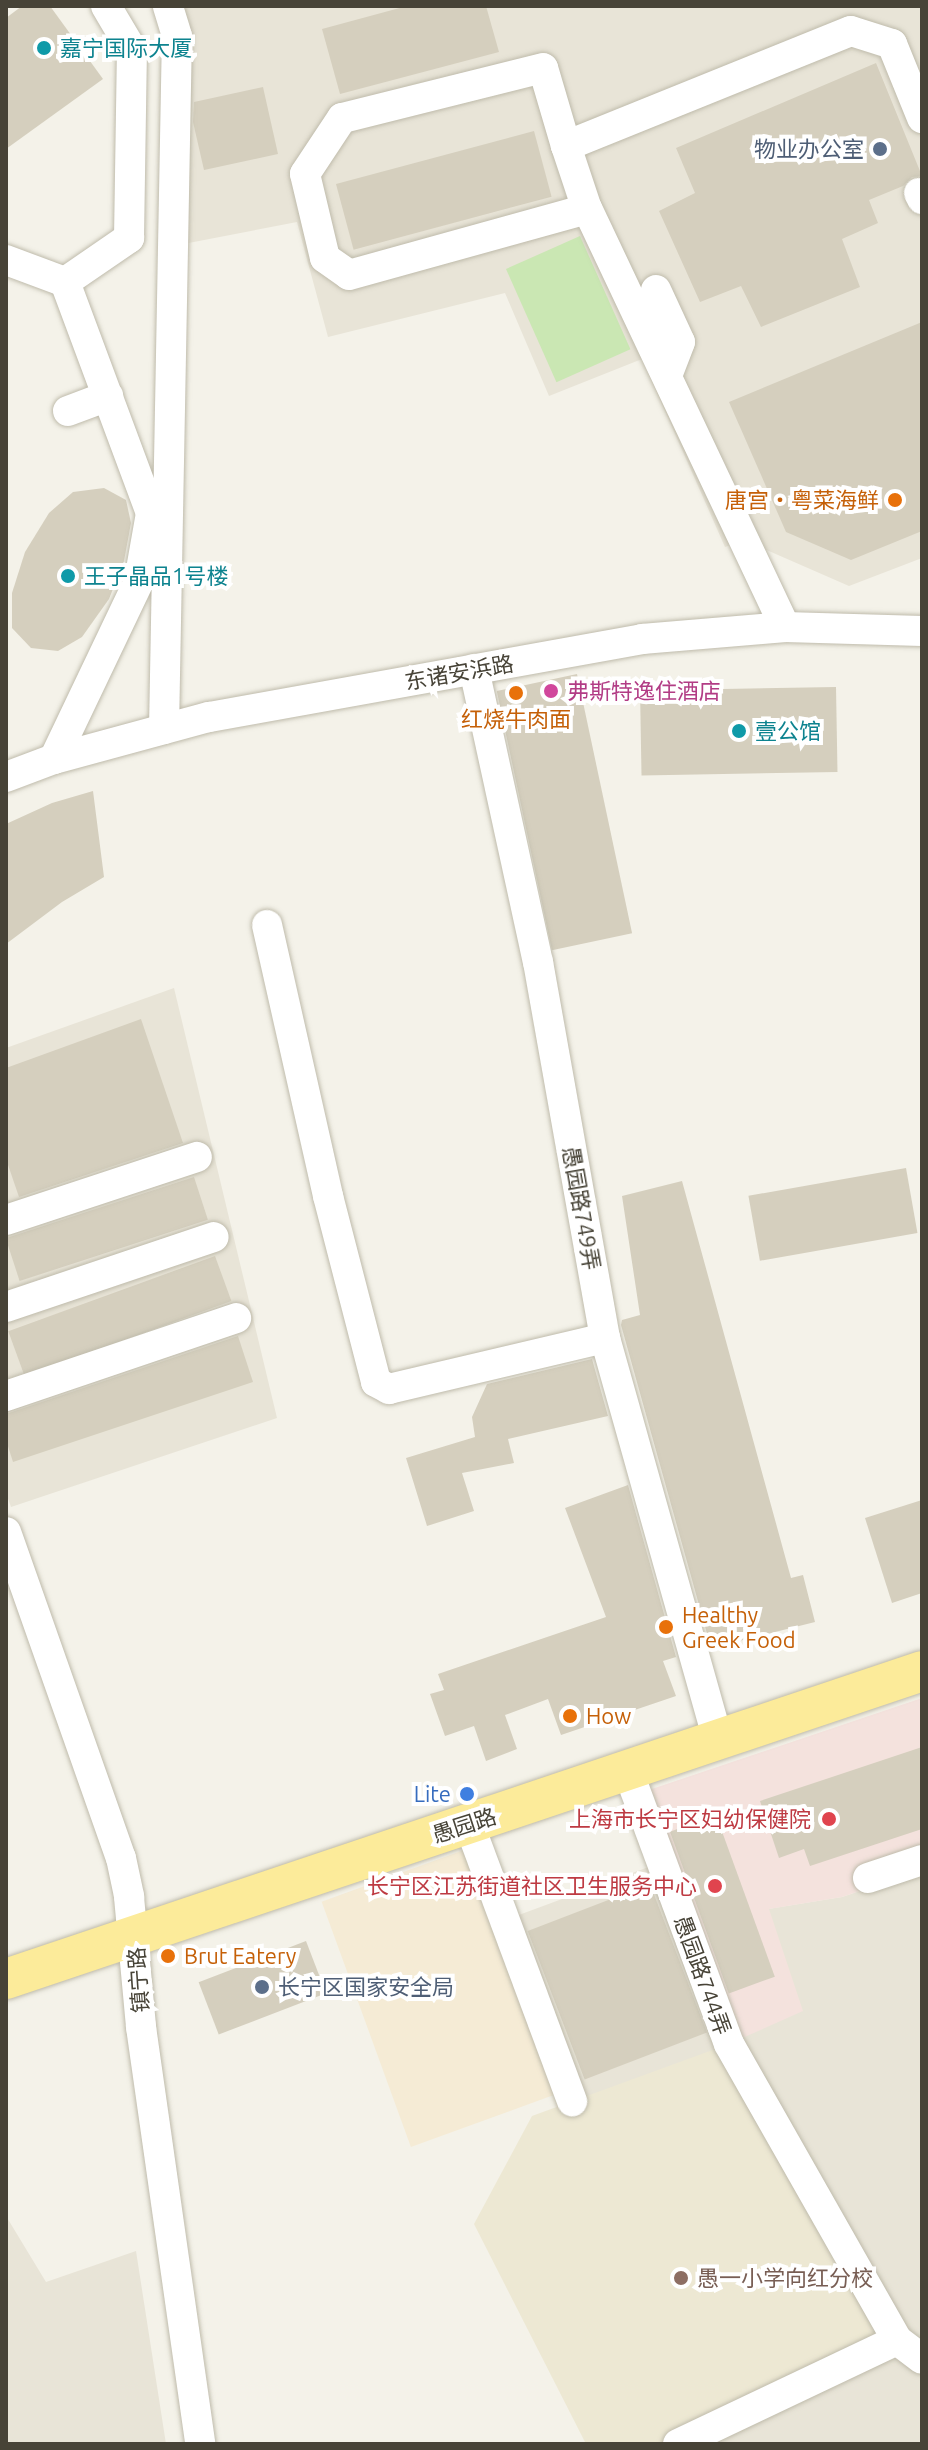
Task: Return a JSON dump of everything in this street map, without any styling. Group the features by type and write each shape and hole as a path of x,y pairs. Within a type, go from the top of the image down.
{"main road":[{"name":"愚园路","path":"6,1979 135,1933 922,1671"}],"street":[{"path":"65,282 129,238 132,50 106,6"},
{"path":"164,729 177,36 168,6"},
{"path":"566,146 851,31 892,44 922,118"},
{"path":"587,209 349,275 325,258 305,174 342,118 543,68 587,209 785,627"},
{"path":"6,260 65,282 151,513 139,581 54,759"},
{"path":"656,290 680,342 667,376"},
{"path":"68,411 108,396"},
{"name":"东诸安浜路","path":"6,777 54,759 209,717 642,639 785,627 922,631"},
{"name":"愚园路749弄","path":"474,669 538,962 605,1338 718,1740"},
{"path":"267,925 328,1196 376,1382 389,1389 605,1338"},
{"path":"6,1220 197,1157"},
{"path":"6,1307 214,1237"},
{"path":"6,1396 236,1318"},
{"name":"镇宁路","path":"6,1532 121,1858 135,1933 141,2027 200,2444"},
{"name":"愚园路744弄","path":"628,1771 729,2044 897,2340"},
{"path":"469,1824 572,2101"},
{"path":"868,1878 922,1860"},
{"path":"678,2444 897,2340 922,2359"}],"shaded area":[{"path":"168,6 922,6 922,558 849,586 744,540 725,547 642,359 549,396 505,293 328,337 297,222 173,246"},
{"path":"174,988 277,1418 11,1507 6,1493 6,1048"},
{"path":"922,1698 922,1870 842,1897 769,1909 803,2011 729,2044 637,1794"},
{"path":"472,1847 561,2092 411,2147 322,1902"},
{"path":"662,1862 768,1909 842,1897 922,1870 922,2444 678,2444 572,2101 505,1920"},
{"name":"愚一小学向红分校","path":"729,2044 897,2340 678,2444 586,2444 474,2224 532,2116"},
{"path":"6,2216 46,2282 136,2251 166,2444 6,2444"}],"green space":[{"path":"580,236 630,349 556,382 506,269"}],"building":[{"name":"嘉宁国际大厦","path":"22,6 50,6 103,79 6,149 6,18"},
{"path":"407,6 486,6 499,52 340,94 322,29"},
{"path":"876,63 922,176 912,177 903,186 869,200 878,223 842,239 860,287 761,327 741,286 700,302 659,211 695,193 676,148"},
{"path":"263,87 278,154 204,170 193,122 194,102"},
{"path":"534,131 552,197 354,250 336,184"},
{"path":"922,322 922,531 851,560 786,532 729,402"},
{"name":"王子晶品1号楼","path":"104,488 126,500 131,523 124,561 109,599 82,637 58,651 31,648 12,628 12,593 25,552 49,513 73,492"},
{"path":"577,674 632,933 552,950 497,691"},
{"name":"壹公馆","path":"836,687 837,772 642,775 640,690"},
{"path":"93,791 104,877 62,902 6,944 6,824 52,803"},
{"path":"141,1019 183,1143 19,1197 6,1159 6,1068"},
{"path":"906,1168 917,1233 760,1261 748,1196"},
{"path":"194,1177 208,1220 20,1281 6,1238"},
{"path":"682,1181 791,1578 803,1575 815,1622 711,1648 621,1325 622,1320 640,1315 622,1196"},
{"path":"215,1256 231,1301 25,1376 8,1331"},
{"path":"238,1336 253,1382 13,1462 6,1440 6,1414"},
{"path":"592,1359 608,1416 508,1439 514,1463 462,1473 474,1511 427,1526 406,1458 475,1437 472,1417 487,1384"},
{"path":"628,1485 676,1657 663,1661 676,1696 561,1735 548,1699 505,1715 517,1749 486,1761 474,1726 445,1736 430,1694 444,1690 438,1674 606,1617 565,1508"},
{"path":"922,1500 922,1593 892,1603 865,1518"},
{"path":"922,1747 922,1829 810,1866 804,1849 779,1858 760,1801"},
{"path":"716,1815 775,1977 729,1993 670,1832"},
{"path":"650,1884 707,2032 585,2079 528,1931"},
{"name":"长宁区国家安全局","path":"306,1941 326,1993 219,2034 199,1982"}],"place":[{"name":"嘉宁国际大厦","path":"44,48"},
{"name":"物业办公室","path":"880,149"},
{"name":"唐宫・粤菜海鲜","path":"895,500"},
{"name":"王子晶品1号楼","path":"68,576"},
{"name":"弗斯特逸住酒店","path":"551,691"},
{"name":"红烧牛肉面","path":"516,693"},
{"name":"壹公馆","path":"739,731"},
{"name":"Healthy Greek Food","path":"666,1627"},
{"name":"How","path":"570,1716"},
{"name":"Lite","path":"467,1794"},
{"name":"上海市长宁区妇幼保健院","path":"829,1819"},
{"name":"长宁区江苏街道社区卫生服务中心","path":"715,1886"},
{"name":"Brut Eatery","path":"168,1956"},
{"name":"长宁区国家安全局","path":"262,1987"},
{"name":"愚一小学向红分校","path":"681,2278"}]}
